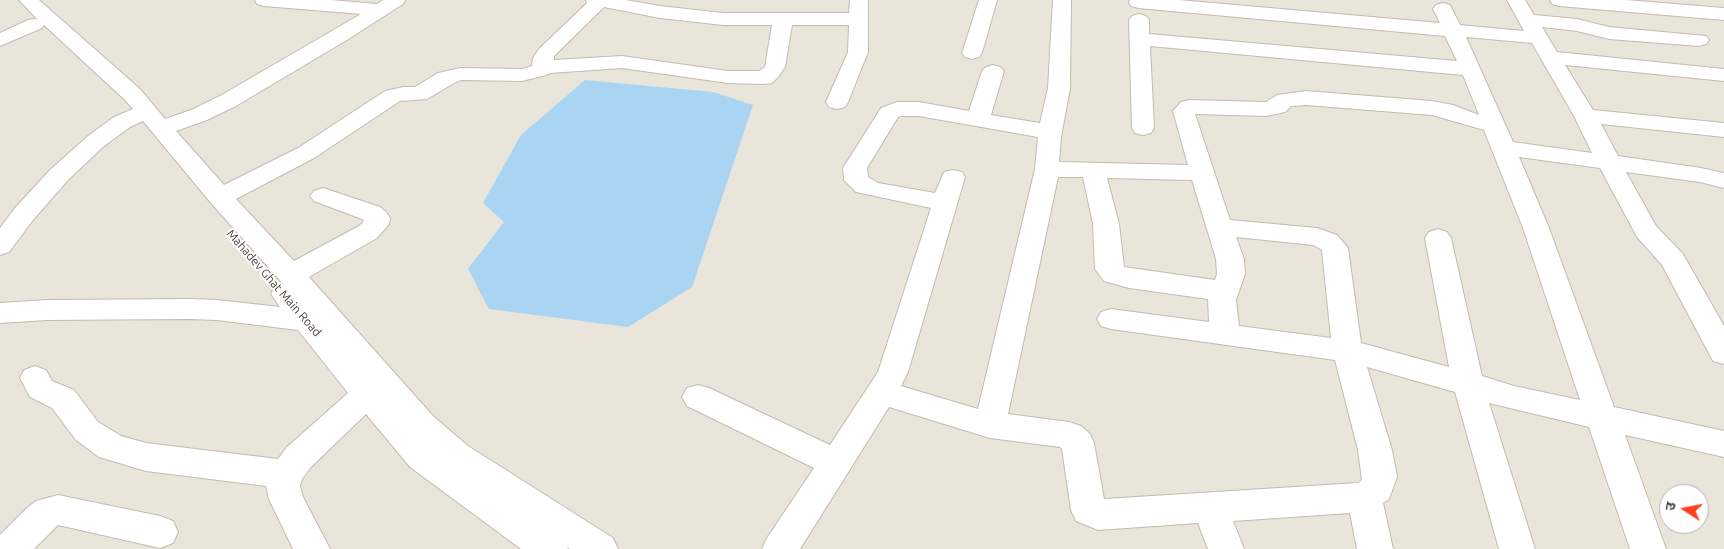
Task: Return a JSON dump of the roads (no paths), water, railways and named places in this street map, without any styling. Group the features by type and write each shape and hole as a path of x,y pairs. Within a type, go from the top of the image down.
{"street":[{"path":"11,0 32,12 132,94 146,119 351,341 422,425 456,456 600,549"},
{"path":"264,0 388,5"},
{"path":"595,0 699,17 741,20 783,20 859,10 860,39 856,61 838,102"},
{"path":"544,67 543,58 546,53 600,0"},
{"path":"972,53 988,0"},
{"path":"990,425 1047,169 1059,88 1062,0"},
{"path":"1559,0 1724,13"},
{"path":"1710,0 1724,13"},
{"path":"1143,128 1138,1 1449,20 1533,29 1665,69 1724,75"},
{"path":"1182,3 1182,43"},
{"path":"0,246 24,214 59,175 110,129 146,119 199,115 228,101 343,34 388,5"},
{"path":"0,40 32,12"},
{"path":"220,197 306,153 393,96 426,92 439,82 453,76 484,73 522,75 539,71 544,67 622,62 728,77 764,78 775,67 783,20"},
{"path":"1449,20 1536,228 1604,418 1648,549"},
{"path":"1533,29 1577,25 1609,33 1639,30 1699,40"},
{"path":"1533,29 1585,116 1636,214 1646,230 1674,260 1723,351"},
{"path":"1639,30 1665,69"},
{"path":"1140,39 1471,69"},
{"path":"978,119 993,71"},
{"path":"1225,335 1222,300 1231,274 1230,259 1184,116 1184,111 1189,107 1266,109 1278,107 1285,100 1306,98 1432,108 1444,110 1466,119 1498,136 1610,162 1701,175 1724,181"},
{"path":"780,549 882,393 893,372 949,190 865,187 856,180 854,168 885,117 897,109 920,109 1051,132"},
{"path":"1585,116 1724,130"},
{"name":"Mahadev Ghat Main Road","path":"146,119 367,394 428,461 464,489 550,549"},
{"path":"1047,169 1202,173"},
{"path":"1093,170 1106,224 1110,269 1114,274 1129,279 1226,291"},
{"path":"291,275 368,232 376,224 377,218 371,213 323,196"},
{"path":"882,393 990,425 1069,435 1078,442 1088,510 1098,515 1364,497 1377,489 1380,477 1347,351 1335,248 1328,241 1308,236 1220,227"},
{"path":"1438,238 1468,384 1517,549"},
{"path":"0,313 47,310 190,309 217,310 307,321"},
{"path":"1111,319 1347,351 1514,398 1724,444"},
{"path":"35,378 41,389 63,399 87,431 112,447 146,457 286,474"},
{"path":"312,549 286,499 283,486 286,474 299,457 367,394"},
{"path":"698,396 836,463"},
{"path":"1364,497 1375,549"},
{"path":"1210,508 1226,549"},
{"path":"10,549 38,519 48,512 58,510 160,532"}],"water":[{"path":"585,80 713,92 753,105 692,287 628,327 489,309 468,269 504,222 483,203 521,135"}]}
